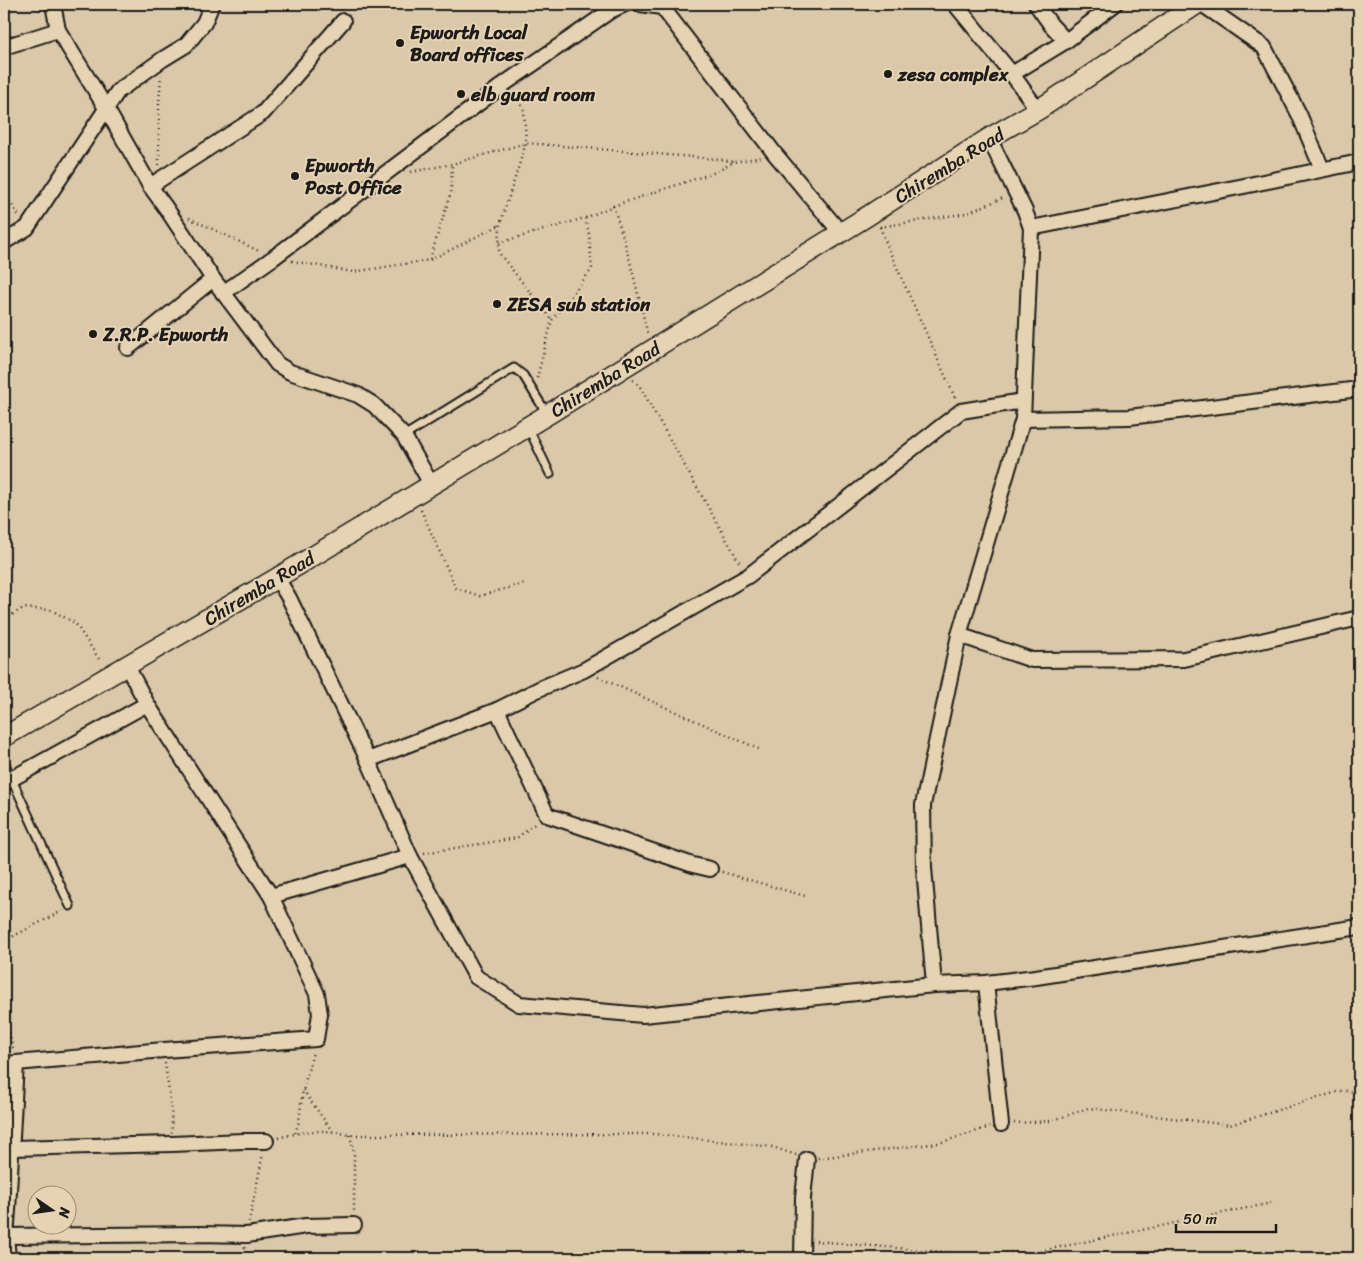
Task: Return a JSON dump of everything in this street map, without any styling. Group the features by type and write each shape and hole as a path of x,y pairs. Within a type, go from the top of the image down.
{"main road":[{"name":"Chiremba Road","path":"4,738 277,578 547,415 841,233 873,222 989,138 1038,110 1197,4"}],"street":[{"path":"53,4 58,30 155,184 166,208 213,279 277,364 290,372 358,395 374,405 404,436 424,489"},
{"path":"4,242 27,228 118,91 186,45 204,23 212,4"},
{"path":"223,293 273,258 507,82 610,11 625,4"},
{"path":"640,4 662,7 775,154 841,233"},
{"path":"956,4 1038,110"},
{"path":"1036,4 1051,25 1066,41"},
{"path":"1012,74 1066,41 1115,4"},
{"path":"1202,4 1264,48 1300,114 1322,169"},
{"path":"155,184 264,113 343,21"},
{"path":"4,46 58,30"},
{"path":"934,985 924,868 923,805 959,636 1023,419 1031,228 1016,192 989,138"},
{"path":"1031,228 1359,162"},
{"path":"128,348 213,279"},
{"path":"1023,419 1129,417 1359,389"},
{"path":"368,760 497,710 539,689 584,670 748,576 961,411 1024,401"},
{"path":"277,578 368,760 410,856 476,976 519,1004 643,1015 934,985 986,983 1044,976 1359,927"},
{"path":"959,636 1032,660 1184,660 1359,618"},
{"path":"8,1258 5,1236 10,1064 316,1039 320,1014 317,994 271,896 148,704 127,666"},
{"path":"7,781 148,704"},
{"path":"497,710 546,815 693,865 710,869"},
{"path":"271,896 410,856"},
{"path":"986,983 1001,1124"},
{"path":"8,1148 266,1141"},
{"path":"802,1258 803,1198 808,1160"},
{"path":"5,1236 200,1234 247,1236 306,1226 354,1225"}],"lane":[{"path":"404,436 514,368 523,375 547,415"},
{"path":"528,426 550,474"},
{"path":"4,762 7,781 70,906"}],"path":[{"path":"155,184 163,59"},
{"path":"507,82 524,110 526,143 500,225 499,253 552,320"},
{"path":"406,173 452,164 526,143 734,162"},
{"path":"499,243 585,218 613,206 708,174 734,162 775,154"},
{"path":"430,260 451,192 452,164"},
{"path":"961,411 890,252 873,222 968,214 1016,192"},
{"path":"4,193 27,228"},
{"path":"613,206 633,272 651,350"},
{"path":"166,208 273,258 353,272 430,260 500,225"},
{"path":"534,391 552,320 592,268 589,234 585,218"},
{"path":"621,369 639,385 748,576"},
{"path":"424,489 420,506 456,588 480,596 526,583"},
{"path":"4,620 23,608 51,610 75,623 110,676"},
{"path":"584,670 760,750"},
{"path":"410,856 517,838 546,815"},
{"path":"710,869 804,896"},
{"path":"4,941 70,906"},
{"path":"4,1014 10,1064"},
{"path":"295,1133 303,1090 316,1039"},
{"path":"164,1050 171,1106 172,1144"},
{"path":"303,1090 332,1131"},
{"path":"244,1258 266,1141 311,1130 332,1131 350,1135 655,1134 773,1147 808,1160 939,1143 1001,1124 1051,1121 1088,1108 1230,1125 1340,1091 1359,1091"},
{"path":"350,1135 354,1153 354,1225"},
{"path":"802,1240 965,1254 1036,1252 1271,1203"}],"place":[{"name":"Epworth Local Board offices","path":"400,43"},
{"name":"zesa complex","path":"888,74"},
{"name":"elb guard room","path":"461,94"},
{"name":"Epworth Post Office","path":"295,176"},
{"name":"ZESA sub station","path":"497,304"},
{"name":"Z.R.P. Epworth","path":"93,334"}]}
